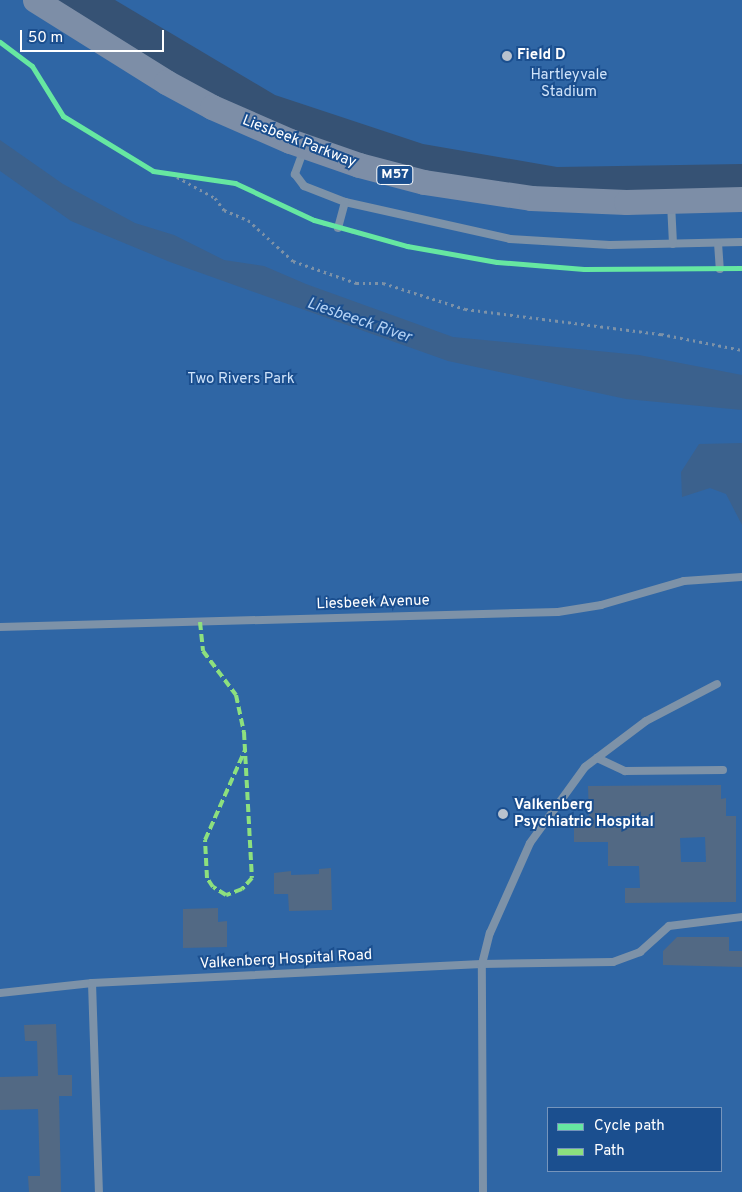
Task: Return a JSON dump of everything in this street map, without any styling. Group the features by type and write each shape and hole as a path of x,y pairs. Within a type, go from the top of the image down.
{"main road":[{"name":"Liesbeek Parkway","path":"35,0 166,82 250,125 305,147 396,175 481,192 578,202 742,199"}],"lane":[{"path":"305,147 296,166 297,181 345,202 510,239 610,245 742,242"},
{"path":"671,201 673,244"},
{"path":"338,228 345,202"},
{"path":"718,243 720,269"},
{"name":"Liesbeek Avenue","path":"0,627 558,612 601,605 684,581 742,577"},
{"path":"483,1192 482,964 490,933 530,843 586,767 646,721 717,684"},
{"path":"598,758 626,771 723,770"},
{"name":"Valkenberg Hospital Road","path":"0,993 92,983 482,964 613,962 640,952 669,926 742,917"},
{"path":"92,983 99,1192"}],"path":[{"path":"0,42 32,66 63,116 153,171 174,176 215,198 224,210 248,220 293,261 356,283 383,283 465,309 661,334 742,350"}],"green space":[{"name":"Two Rivers Park","path":"0,0 35,0 166,82 424,182 742,199 742,1192 0,1192"},
{"name":"Hartleyvale Stadium","path":"115,0 742,0 742,164 557,167 423,144 275,95"}],"water":[{"name":"Liesbeeck River","path":"0,140 63,184 135,223 174,235 224,260 264,266 306,284 453,337 639,355 742,375 742,410 626,399 448,361 170,262 71,221 0,171"},
{"path":"742,443 742,525 726,494 710,488 682,497 681,472 699,444"}],"building":[{"path":"721,785 721,799 726,798 726,816 736,816 736,902 625,903 625,888 640,888 639,866 608,866 608,842 574,842 574,818 589,818 588,786","holes":["705,837 706,862 681,862 680,838"]},
{"path":"331,868 332,910 289,911 288,894 274,894 274,873 291,871 291,875 319,874 319,869"},
{"path":"218,908 218,922 227,921 227,947 183,948 183,909"},
{"path":"677,937 729,937 729,951 742,951 742,967 663,965 663,951"},
{"path":"56,1024 58,1075 72,1075 72,1096 59,1096 61,1192 29,1192 28,1176 40,1176 38,1109 0,1110 0,1077 38,1076 37,1041 25,1041 24,1025"}],"marked path":[{"path":"200,622 203,651 236,695 244,732 252,878 242,889 226,895 213,887 207,878 205,840 245,750"}],"cycle path":[{"path":"0,42 32,66 63,116 153,171 235,183 314,220 407,246 497,262 584,269 742,268"}],"place":[{"name":"Field D","path":"507,56"},
{"name":"Valkenberg Psychiatric Hospital","path":"503,814"}]}
